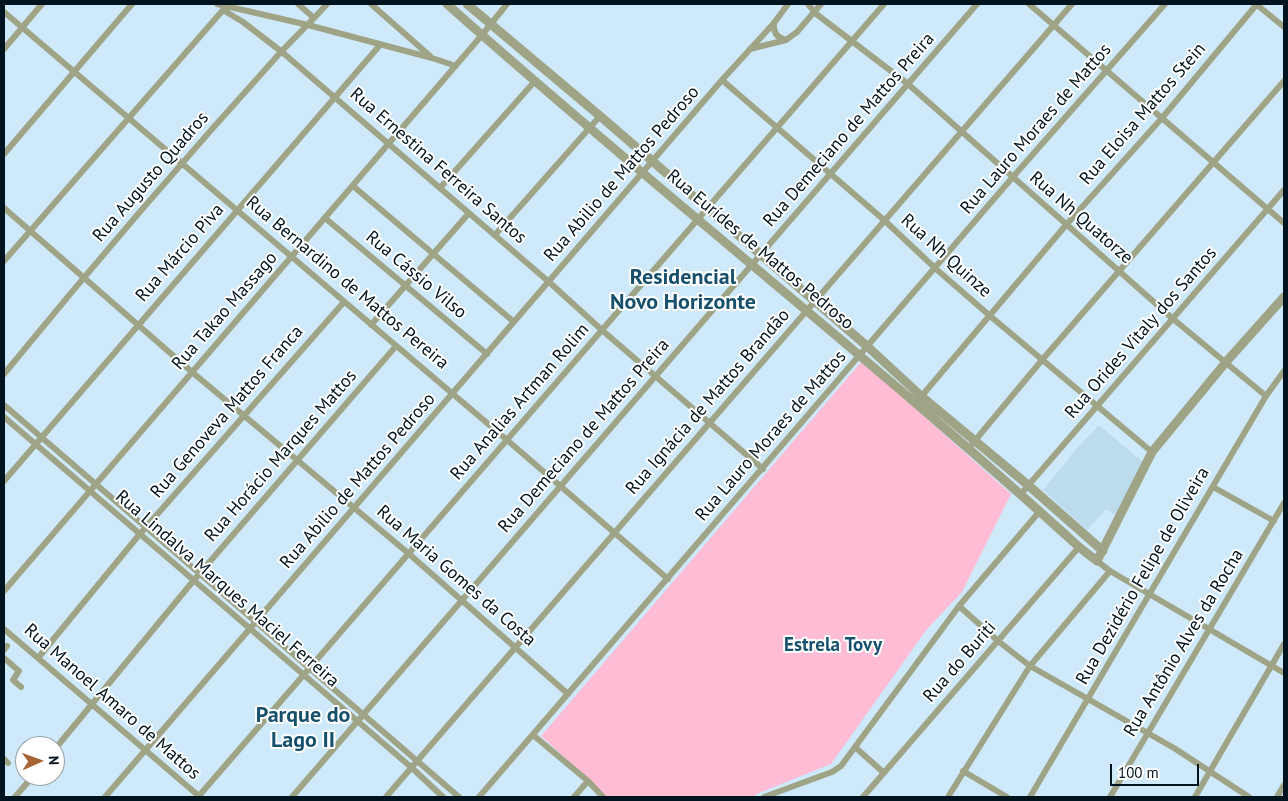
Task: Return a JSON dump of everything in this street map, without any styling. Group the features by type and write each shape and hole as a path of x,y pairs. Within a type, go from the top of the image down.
{"street":[{"path":"4,49 42,4"},
{"path":"4,154 132,4"},
{"path":"217,4 308,25 456,66"},
{"path":"298,4 314,18"},
{"name":"Rua Augusto Quadros","path":"4,374 83,277 282,52 327,4"},
{"path":"371,4 432,58"},
{"name":"Rua Eurídes de Mattos Pedroso","path":"447,4 643,174 860,356 1097,561"},
{"name":"Rua Eurídes de Mattos Pedroso","path":"467,4 653,161 868,347 921,396 1028,485 1103,551"},
{"name":"Rua Takao Massago","path":"4,591 456,66 507,4"},
{"name":"Rua Abilio de Mattos Pedroso","path":"105,797 722,80 774,23 786,4"},
{"name":"Rua Nh Quatorze","path":"808,4 815,13 908,84 1066,226 1266,396"},
{"path":"750,49 786,40 797,32 821,4"},
{"name":"Rua Analias Artman Rolim","path":"199,797 884,4"},
{"name":"Rua Demeciano de Mattos Preira","path":"292,797 753,266 761,254 977,4"},
{"path":"1029,4 1284,223"},
{"name":"Rua Ignácia de Mattos Brandão","path":"386,797 1072,4"},
{"name":"Rua Lauro Moraes de Mattos","path":"479,797 936,269 1012,178 1165,4"},
{"path":"1257,4 1284,27"},
{"name":"Rua Eloisa Mattos Stein","path":"915,404 1066,226 1162,118 1257,4"},
{"path":"4,261 224,7"},
{"name":"Rua Ernestina Ferreira Santos","path":"224,7 282,52 335,97 763,469"},
{"name":"Rua Bernardino de Mattos Pereira","path":"4,12 668,579"},
{"path":"774,23 773,28 777,35 780,39 786,40"},
{"name":"Rua Márcio Piva","path":"4,481 380,45"},
{"name":"Rua Nh Quinze","path":"722,80 884,220 936,269 1152,452"},
{"path":"440,188 535,81"},
{"path":"968,449 1042,360 1284,81"},
{"path":"495,235 600,116"},
{"path":"353,186 514,322"},
{"name":"Rua Orides Vitaly dos Santos","path":"1020,495 1284,190"},
{"name":"Rua Maria Gomes da Costa","path":"4,208 192,372 408,553 568,694"},
{"path":"371,324 469,213"},
{"name":"Rua Cássio Vilso","path":"325,218 487,354"},
{"path":"1284,297 1226,362 1152,452 1097,561 1110,571 1284,673"},
{"name":"Rua Genoveva Mattos Franca","path":"38,658 140,534 344,302"},
{"name":"Rua Horácio Marques Mattos","path":"65,737 194,580 396,346"},
{"name":"Rua Dezidério Felipe de Oliveira","path":"1030,797 1266,396 1284,371"},
{"path":"1278,380 1284,384"},
{"name":"Rua Lindalva Marques Maciel Ferreira","path":"4,405 459,797"},
{"name":"Rua Lindalva Marques Maciel Ferreira","path":"4,417 358,721 443,797"},
{"path":"1213,486 1274,521"},
{"name":"Rua Antônio Alves da Rocha","path":"1110,797 1284,504"},
{"path":"764,797 832,772 841,766 959,606 1039,512"},
{"name":"Rua do Buriti","path":"862,797 1079,547"},
{"path":"948,797 963,770 1030,666 1110,571"},
{"path":"959,606 998,641 1030,666 1174,748 1209,773 1249,797"},
{"name":"Rua Manoel Amaro de Mattos","path":"4,630 199,797"},
{"path":"1195,797 1284,644"},
{"path":"4,658 19,671 13,680 21,687"},
{"path":"533,735 588,781 603,797"},
{"path":"855,747 884,773"},
{"path":"963,770 1007,797"},
{"path":"574,797 588,781"},
{"path":"1277,797 1284,785"},
{"path":"15,797 24,786"}],"shaded area":[{"path":"862,361 1011,494 962,592 927,629 831,764 753,797 605,797 541,736"},
{"path":"1099,425 1143,462 1116,516 1106,509 1087,530 1043,490 1078,447"}],"district":[{"name":"Residencial Novo Horizonte","path":"683,290"},
{"name":"Estrela Tovy","path":"833,646"},
{"name":"Parque do Lago II","path":"303,728"}]}
